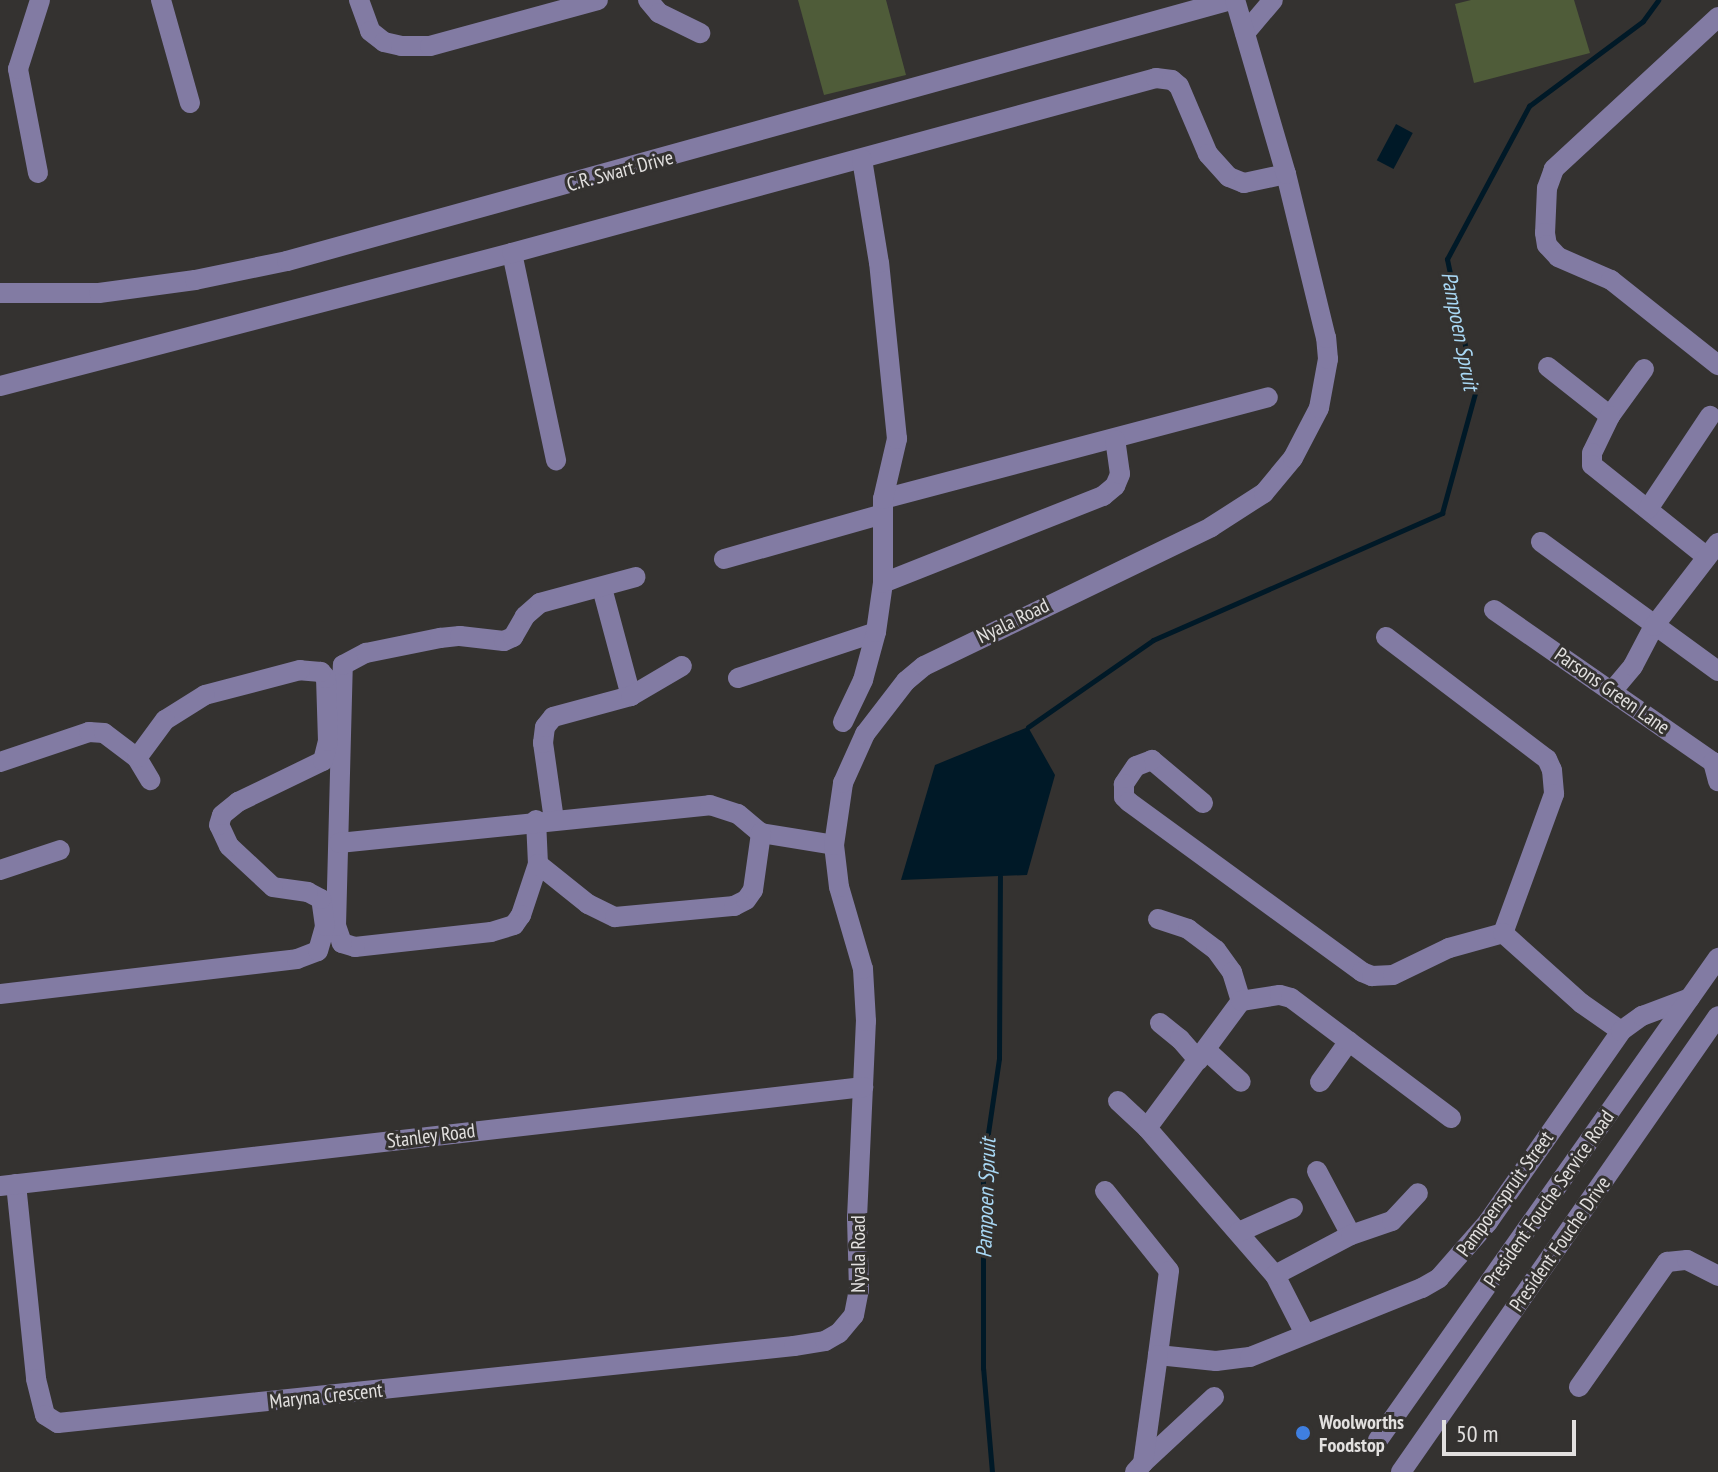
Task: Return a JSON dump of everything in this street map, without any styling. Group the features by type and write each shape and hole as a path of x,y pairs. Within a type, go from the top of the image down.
{"street":[{"path":"38,173 18,69 40,0"},
{"path":"161,0 190,103"},
{"path":"359,0 370,31 384,42 401,46 430,46 558,5 598,0"},
{"path":"648,0 659,13 700,33"},
{"name":"Nyala Road","path":"839,1333 854,1315 858,1303 865,982 839,887 834,845 843,783 865,734 906,681 924,666 1211,527 1264,493 1293,458 1319,408 1328,359 1326,338 1286,174 1233,0"},
{"name":"C.R. Swart Drive","path":"0,293 99,293 195,280 287,261 1233,0"},
{"path":"1245,33 1273,0"},
{"path":"1718,17 1554,169 1547,188 1545,233 1551,252 1611,280 1718,365"},
{"path":"0,386 1165,78 1179,86 1186,96 1199,136 1218,168 1240,182 1286,174"},
{"path":"843,722 863,680 876,632 883,583 883,507 897,439 879,263 862,159"},
{"path":"512,253 556,460"},
{"path":"1548,367 1610,416"},
{"path":"1613,690 1633,666 1654,626 1713,550 1648,509 1592,465 1592,453 1610,416 1644,369"},
{"path":"724,559 883,507 1268,397"},
{"path":"1648,509 1710,416"},
{"path":"883,583 1103,496 1115,486 1120,474 1115,440"},
{"path":"1541,542 1718,671"},
{"path":"636,577 540,603 525,616 513,637 504,641 460,636 440,638 366,653 343,665 336,926 345,946 506,929 521,915 538,864 545,820 545,727 562,713 631,696 682,666"},
{"path":"602,588 631,696"},
{"name":"Parsons Green Lane","path":"1494,610 1613,690 1716,765"},
{"path":"738,678 876,632"},
{"path":"1386,637 1547,759 1552,770 1554,794 1503,933"},
{"path":"0,994 297,959 318,951 325,926 321,899 308,892 273,887 229,846 219,825 222,815 238,802 323,761 328,741 326,678 321,672 300,670 205,695 165,720 137,758"},
{"path":"0,762 89,732 114,737 137,758 150,780"},
{"path":"1203,803 1152,760 1136,766 1124,784 1124,797 1129,802 1362,972 1372,976 1393,975 1449,948 1503,933"},
{"path":"339,843 710,805 738,814 761,833 834,845"},
{"path":"538,864 588,904 615,917 734,906 746,900 753,890 761,833"},
{"path":"0,870 60,850"},
{"path":"1158,919 1188,929 1216,950 1232,972 1241,1001"},
{"path":"1503,933 1581,1003 1621,1031"},
{"name":"President Fouche Service Road","path":"1378,1440 1718,958"},
{"path":"1147,1128 1241,1001 1280,995 1291,998 1451,1118"},
{"name":"Pampoenspruit Street","path":"1158,1355 1187,1360 1237,1359 1422,1288 1456,1262 1488,1222 1621,1031 1642,1016 1690,998"},
{"name":"President Fouche Drive","path":"1401,1472 1718,1016"},
{"path":"1160,1023 1241,1082"},
{"path":"1320,1082 1349,1041"},
{"name":"Stanley Road","path":"8,1185 863,1087"},
{"path":"1118,1101 1147,1128 1275,1275 1305,1334"},
{"path":"1317,1171 1351,1235"},
{"name":"Maryna Crescent","path":"8,1185 39,1395 45,1415 64,1424 794,1346 825,1341 839,1333"},
{"path":"1105,1191 1169,1271 1139,1467"},
{"path":"1275,1275 1351,1235 1392,1221 1418,1193"},
{"path":"1239,1232 1293,1208"},
{"path":"1579,1387 1667,1262 1674,1259 1696,1262 1718,1276"},
{"path":"1139,1467 1214,1397"}],"green space":[{"path":"798,0 886,0 906,75 824,95"},
{"path":"1471,0 1574,0 1590,53 1474,83 1455,4"}],"water":[{"path":"1396,124 1413,133 1394,169 1377,160"},
{"path":"1028,727 1055,775 1027,875 901,880 935,765"}],"waterway":[{"name":"Pampoen Spruit","path":"1028,727 1153,640 1442,513 1475,393 1447,259 1529,106 1643,21 1658,0"},
{"name":"Pampoen Spruit","path":"992,1472 983,1368 983,1167 999,1058 1000,876"}],"place":[{"name":"Woolworths Foodstop","path":"1303,1433"}]}
